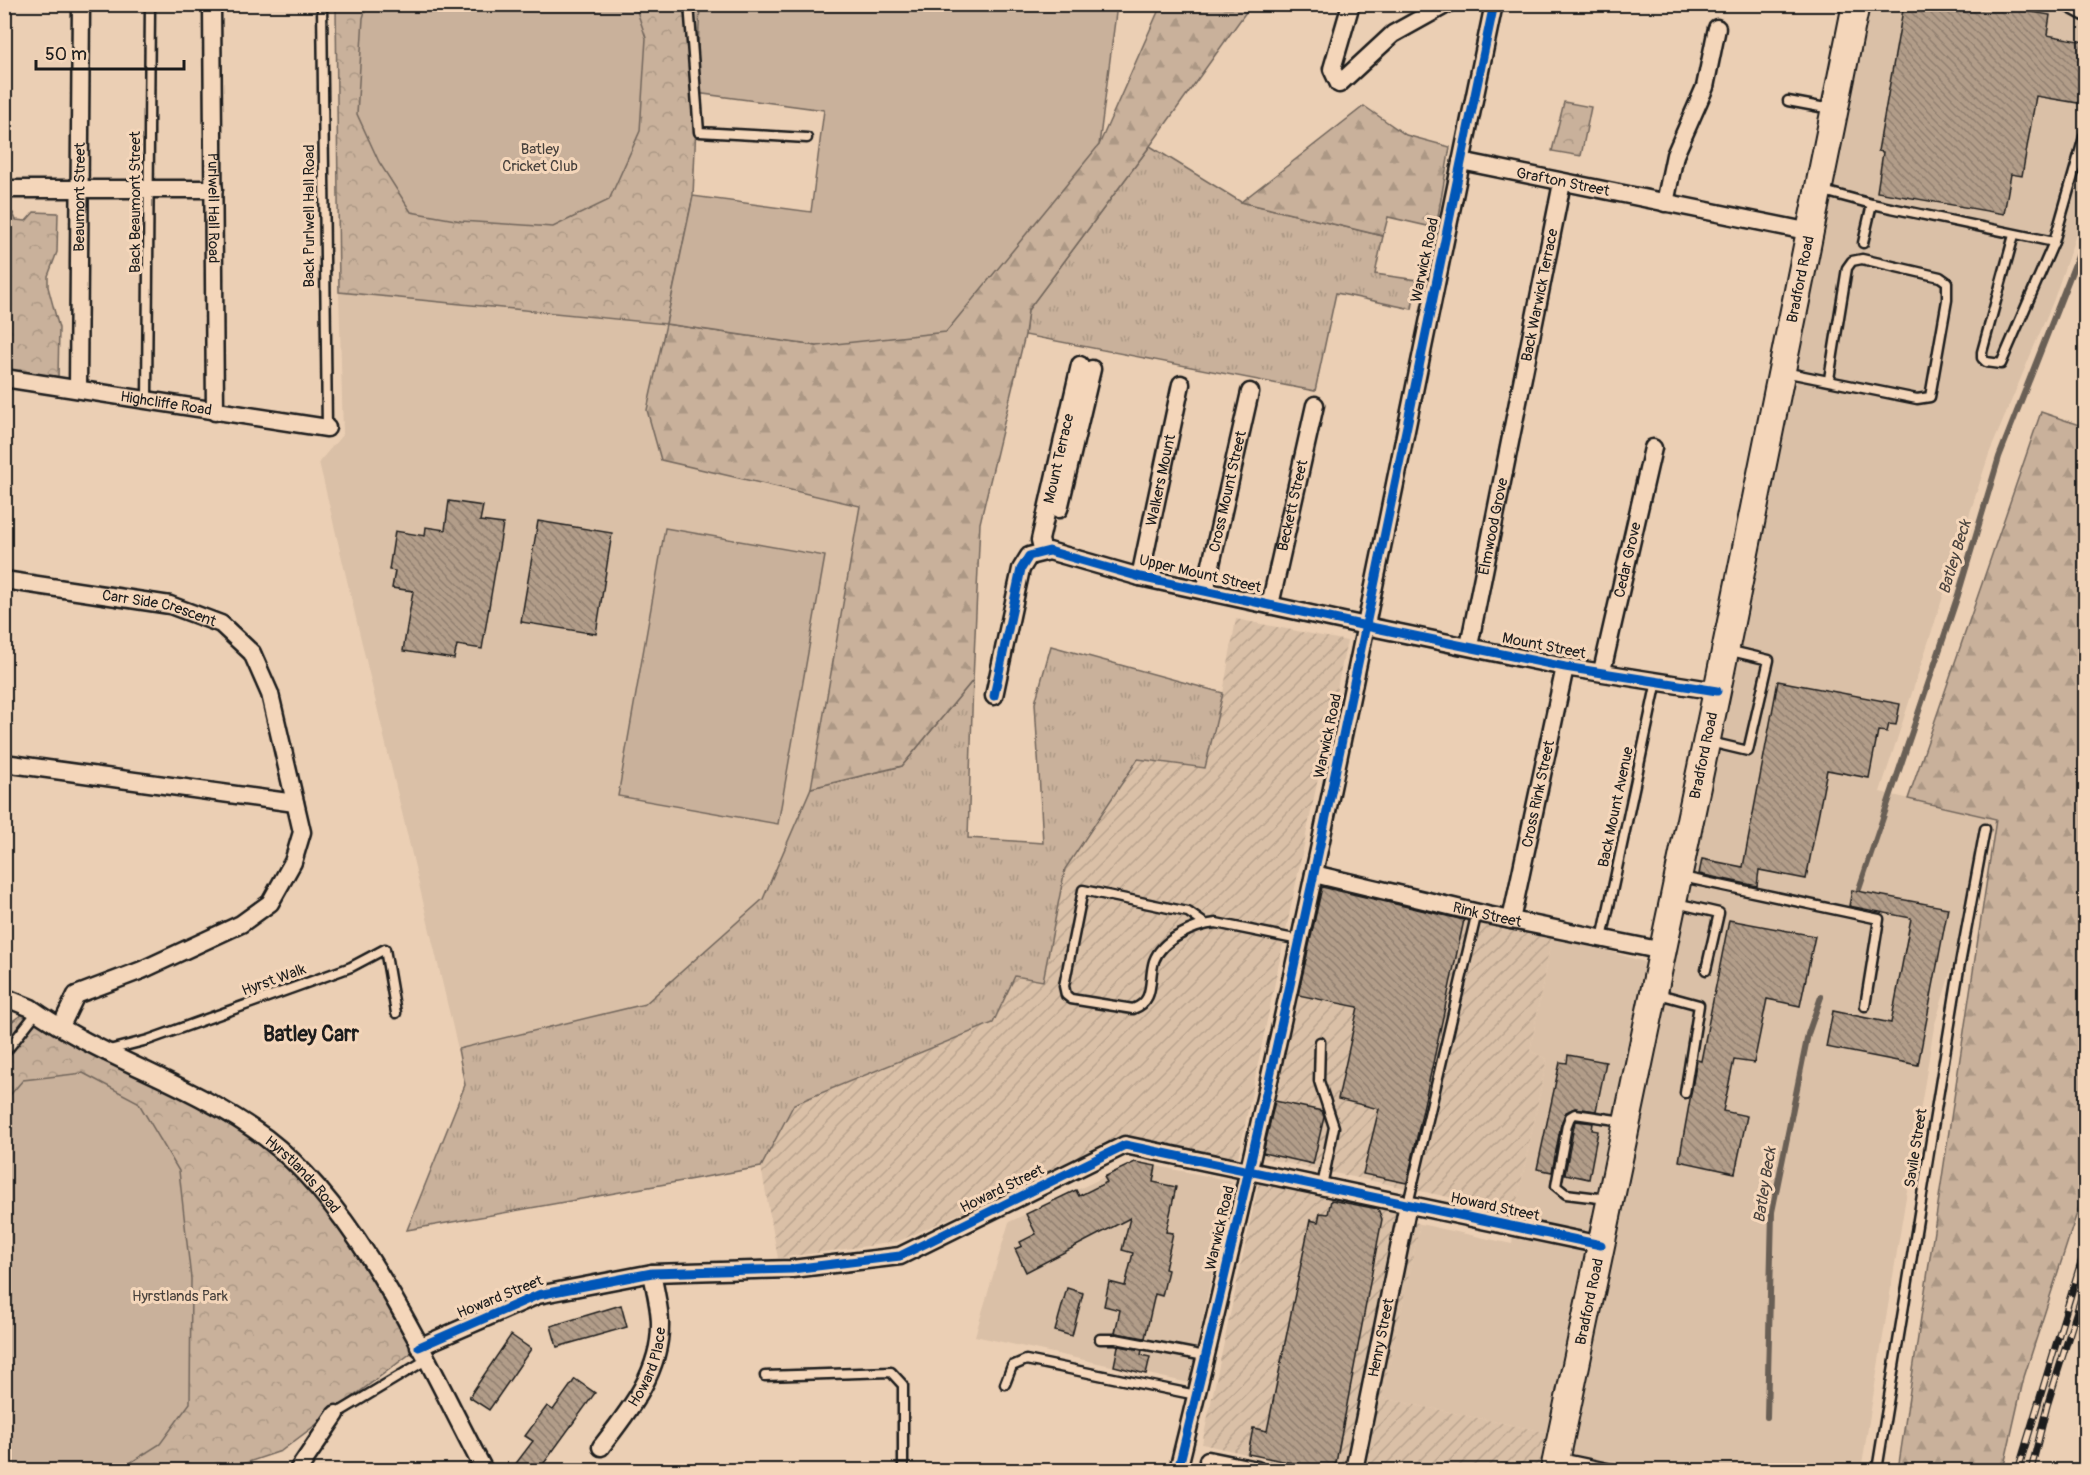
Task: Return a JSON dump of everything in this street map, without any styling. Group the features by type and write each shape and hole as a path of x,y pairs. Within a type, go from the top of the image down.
{"main road":[{"name":"Bradford Road","path":"1556,1464 1717,691 1856,4"}],"street":[{"name":"Beaumont Street","path":"78,390 81,4"},
{"name":"Purlwell Hall Road","path":"213,4 215,411"},
{"path":"1352,4 1332,69 1339,84 1393,34 1447,4"},
{"name":"Warwick Road","path":"1178,1470 1249,1170 1314,874 1494,4"},
{"path":"1665,203 1675,155 1705,87 1717,28"},
{"name":"Grafton Street","path":"1461,161 1811,232"},
{"name":"Back Warwick Terrace","path":"1517,407 1562,183"},
{"path":"4,189 213,189"},
{"name":"Mount Terrace","path":"1040,553 1040,540 1086,367"},
{"name":"Highcliffe Road","path":"4,378 327,428"},
{"name":"Walkers Mount","path":"1140,577 1181,384"},
{"name":"Cross Mount Street","path":"1206,591 1250,392"},
{"name":"Beckett Street","path":"1270,605 1315,405"},
{"name":"Elmwood Grove","path":"1469,646 1517,407"},
{"name":"Cedar Grove","path":"1602,671 1653,448"},
{"path":"994,696 1021,569 1040,553"},
{"name":"Upper Mount Street","path":"1040,553 1366,626"},
{"name":"Carr Side Crescent","path":"4,580 170,605 221,624 252,653 270,694 302,832 293,862 270,903 241,924 142,970 76,995 61,1026"},
{"name":"Mount Street","path":"1366,626 1565,667 1602,671 1717,691"},
{"name":"Cross Rink Street","path":"1511,920 1565,667"},
{"path":"4,763 295,803"},
{"name":"Rink Street","path":"1314,874 1511,920 1663,951"},
{"name":"Hyrstlands Road","path":"4,997 220,1108 265,1138 301,1168 342,1215 423,1353 484,1470"},
{"name":"Howard Street","path":"423,1353 538,1295 652,1274 792,1269 900,1256 1125,1145 1601,1245"},
{"name":"Henry Street","path":"1353,1470 1408,1204"},
{"name":"Howard Place","path":"601,1448 639,1398 656,1351 660,1324 652,1274"},
{"path":"298,1470 336,1414"},
{"path":"1208,1460 1257,1470"}],"lane":[{"name":"Back Beaumont Street","path":"147,400 150,4"},
{"name":"Back Purlwell Hall Road","path":"322,4 327,428"},
{"path":"689,4 699,132 807,138"},
{"path":"2062,4 2085,17"},
{"path":"1788,101 1834,110"},
{"path":"2014,235 1982,352 1982,358 1993,364 2001,364 2054,242 2085,130"},
{"path":"1818,190 1872,204 2054,242"},
{"path":"1863,243 1872,204"},
{"path":"1781,371 1829,379 1917,399 1930,397 1947,300 1947,282 1940,278 1862,259 1852,261 1847,268 1829,379"},
{"path":"1706,741 1748,751 1769,660 1725,650"},
{"name":"Back Mount Avenue","path":"1602,939 1657,681"},
{"name":"Savile Street","path":"1878,1470 1959,969 1985,830"},
{"path":"1678,877 1879,919 1865,1006"},
{"path":"1205,924 1188,912 1083,890 1064,986 1066,995 1071,999 1133,1009 1141,1006 1149,996 1155,959 1171,940 1205,924 1216,923 1299,940"},
{"path":"1673,902 1719,914 1706,970"},
{"path":"1188,912 1191,931"},
{"path":"1408,1204 1477,912"},
{"name":"Hyrst Walk","path":"108,1050 148,1040 351,967 385,949 396,1013"},
{"path":"1654,993 1699,1005 1684,1093"},
{"path":"4,1054 37,1012"},
{"path":"1320,1042 1319,1081 1334,1127 1322,1186"},
{"path":"1610,1200 1566,1194 1556,1186 1567,1125 1570,1117 1575,1114 1626,1121"},
{"path":"1100,1339 1116,1339 1205,1356"},
{"path":"336,1414 423,1353"},
{"path":"1005,1384 1012,1366 1026,1360 1196,1395"},
{"path":"765,1376 891,1371 903,1385 903,1470"},
{"path":"1556,1464 1617,1470"}],"shaded area":[{"path":"1844,5 2085,5 2085,208 2054,299 1989,454 1880,792 1996,819 1934,1027 1861,1470 1554,1470"},
{"path":"339,292 666,324 647,410 662,460 860,505 811,788 763,899 645,1004 458,1049 319,462 343,434"},
{"path":"1236,619 1347,641 1238,1158 1129,1137 897,1242 778,1258 761,1167 794,1104 993,1023 1015,976 1043,981 1065,869 1138,759 1205,768 1223,693"},
{"path":"1318,887 1552,934 1530,1051 1547,1059 1515,1211 1258,1157"},
{"path":"1552,934 1648,963 1550,1433 1382,1398 1420,1224 1512,1244 1515,1211 1547,1059 1530,1051"},
{"path":"1136,1162 1232,1181 1189,1383 975,1336 1009,1222"},
{"path":"1259,1181 1388,1209 1420,1224 1382,1398 1550,1433 1542,1470 1266,1470 1268,1459 1202,1444"}],"green space":[{"name":"Batley Cricket Club","path":"336,5 701,5 693,196 666,324 339,292"},
{"path":"367,5 635,5 646,38 640,131 609,200 553,227 461,221 411,212 379,162 357,114 363,18"},
{"path":"700,5 1117,5 1099,145 946,332 817,346 666,324 693,196 811,212 824,110 696,93"},
{"path":"1161,5 1251,5 1028,310 1025,335 980,523 973,680 902,766 811,788 860,506 661,460 647,410 666,324 817,346 1099,145"},
{"path":"1564,102 1591,107 1581,156 1552,151"},
{"path":"1364,106 1406,135 1450,147 1436,228 1388,217 1383,236 1241,202"},
{"path":"1150,146 1241,202 1383,236 1375,274 1417,280 1412,309 1336,293 1315,391 1025,335 1028,310"},
{"path":"34,212 58,213 57,252 48,276 48,287 59,328 58,377 5,370 5,213 13,213 16,220 26,221"},
{"path":"2041,412 2085,427 2085,1188 2024,1377 2003,1470 1898,1470 1996,819 1908,799"},
{"path":"665,528 825,556 778,824 618,796"},
{"path":"1051,646 1223,693 1205,768 1138,759 1065,869 1043,981 1015,976 993,1023 794,1104 761,1167 407,1230 465,1085 458,1049 645,1004 763,899 811,788 902,766 973,680 968,838 1043,843 1035,703"},
{"name":"Hyrstlands Park","path":"31,1008 220,1108 301,1168 419,1347 281,1451 225,1470 5,1470 4,1027"},
{"path":"83,1073 138,1102 179,1171 191,1279 190,1403 160,1444 119,1470 5,1470 5,1101 23,1080"}],"building":[{"path":"1904,4 2013,4 2014,9 2050,15 2047,35 2085,42 2084,104 2036,96 2022,176 2011,174 2004,214 1877,192 1883,152 1878,151"},
{"path":"449,501 483,506 480,521 503,524 482,649 457,645 454,659 403,651 413,591 392,588 395,571 389,570 395,531 425,536 426,527 445,530"},
{"path":"538,521 612,533 596,634 521,622"},
{"path":"1778,681 1900,704 1896,725 1889,724 1887,732 1878,731 1869,778 1827,770 1806,879 1759,870 1757,886 1699,874 1702,859 1743,867"},
{"path":"1322,887 1464,920 1407,1183 1363,1174 1379,1109 1338,1099 1358,1007 1298,995"},
{"path":"1852,890 1948,908 1918,1065 1826,1047 1833,1011 1891,1023 1911,918 1849,906"},
{"path":"1729,920 1815,936 1800,1006 1767,999 1754,1063 1734,1060 1723,1111 1747,1116 1735,1173 1679,1161 1697,1060 1701,1061"},
{"path":"1568,1055 1606,1062 1596,1111 1575,1108 1566,1112 1561,1124 1552,1172 1537,1169 1560,1062 1567,1063"},
{"path":"1275,1101 1322,1111 1324,1117 1313,1164 1263,1153"},
{"path":"1575,1121 1593,1123 1592,1130 1598,1131 1589,1179 1565,1174"},
{"path":"1135,1162 1156,1166 1153,1182 1176,1187 1166,1232 1173,1233 1165,1269 1168,1270 1162,1296 1155,1294 1145,1338 1115,1333 1120,1310 1104,1306 1109,1282 1125,1286 1133,1253 1122,1250 1130,1218 1026,1272 1015,1249 1022,1246 1020,1242 1036,1234 1026,1214 1076,1190 1079,1196 1107,1182 1104,1177"},
{"path":"1331,1200 1378,1209 1382,1219 1336,1463 1328,1470 1248,1454 1253,1428 1267,1431 1310,1220 1318,1222 1320,1213 1328,1214"},
{"path":"1067,1288 1083,1293 1072,1336 1055,1331"},
{"path":"621,1305 627,1327 557,1347 551,1326"},
{"path":"511,1335 531,1349 489,1410 469,1397"},
{"path":"1118,1346 1142,1350 1141,1355 1150,1357 1146,1374 1114,1366"},
{"path":"575,1379 595,1393 539,1470 511,1470 533,1441 525,1436 547,1406 553,1410"}],"waterway":[{"name":"Batley Beck","path":"1859,889 1958,595 1999,457 2086,236"},
{"name":"Batley Beck","path":"1767,1417 1772,1212 1808,1034 1821,997"}],"railway":[{"path":"2018,1470 2086,1245"},
{"path":"2031,1470 2047,1406 2086,1282"}],"cycle path":[{"path":"1178,1470 1222,1288 1304,922 1494,4"},
{"path":"994,696 1021,569 1029,556 1049,551 1140,577 1366,626 1565,667 1717,691"},
{"path":"419,1347 538,1295 652,1273 792,1269 900,1256 1125,1145 1601,1245"}],"district":[{"name":"Batley Carr","path":"311,1034"}]}
